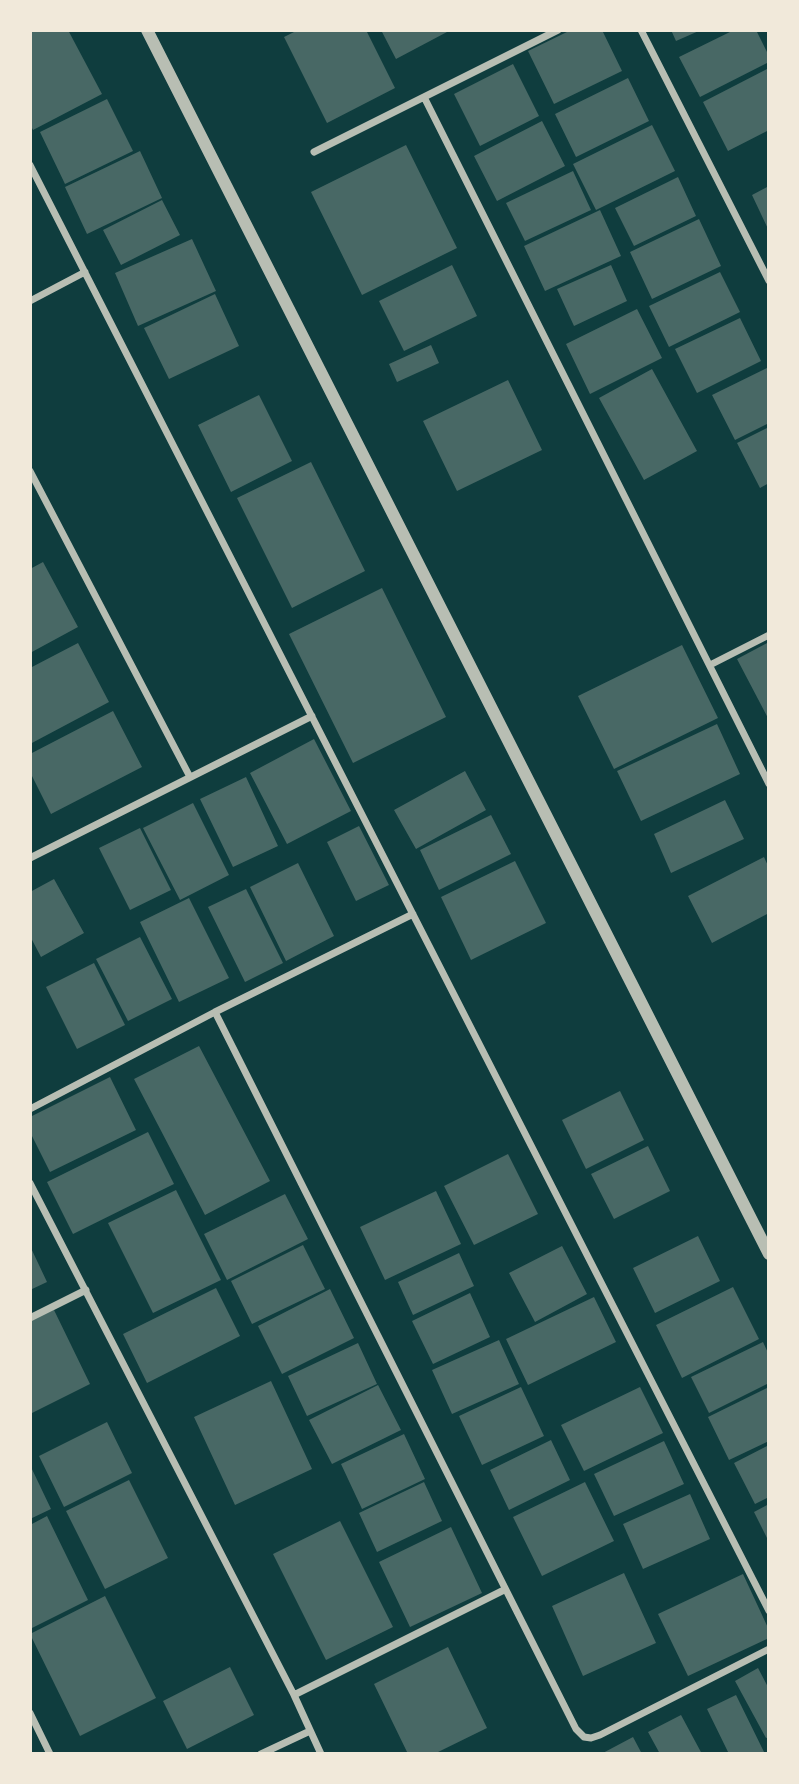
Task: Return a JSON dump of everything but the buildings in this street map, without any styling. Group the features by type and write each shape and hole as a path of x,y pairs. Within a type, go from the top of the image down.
{"street":[{"path":"147,30 769,1254"},
{"path":"314,152 558,30"},
{"path":"640,30 769,281"},
{"path":"424,97 769,784"},
{"path":"30,165 769,1612"},
{"path":"30,301 85,272"},
{"path":"30,471 190,777"},
{"path":"710,665 769,635"},
{"path":"30,858 312,716"},
{"path":"30,1109 215,1012 413,914"},
{"path":"215,1012 576,1729 584,1737 600,1735 769,1649"},
{"path":"30,1183 294,1695 321,1754"},
{"path":"30,1318 86,1290"},
{"path":"294,1695 504,1590"},
{"path":"30,1713 50,1754"},
{"path":"261,1754 310,1731"}]}
